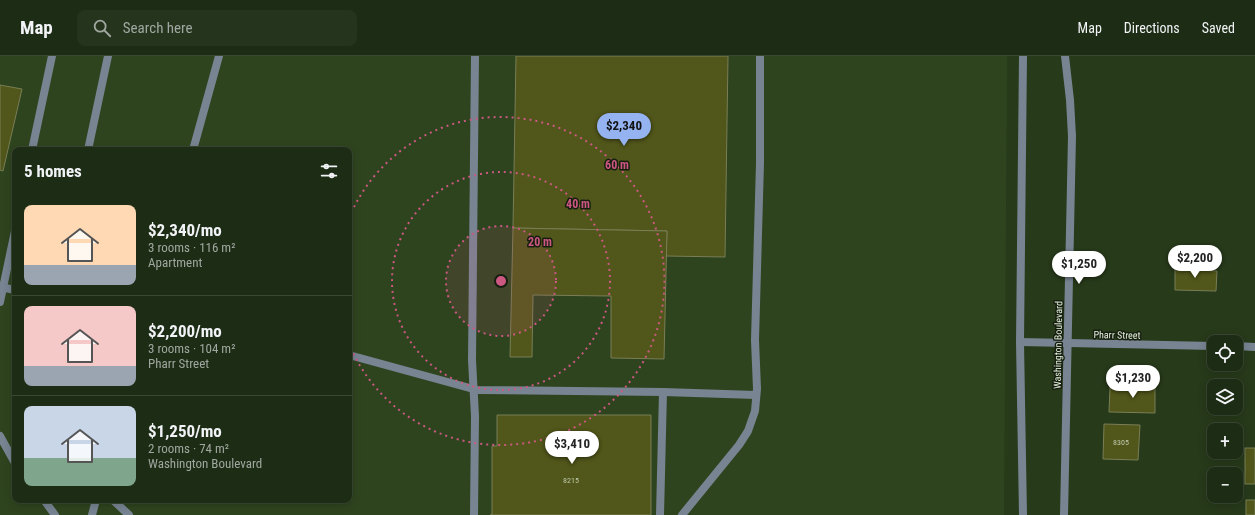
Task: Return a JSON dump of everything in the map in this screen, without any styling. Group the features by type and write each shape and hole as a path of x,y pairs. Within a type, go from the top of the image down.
{"street":[{"path":"33,147 52,56"},
{"path":"89,147 108,56"},
{"path":"194,147 219,56"},
{"path":"474,515 474,390 472,360 475,56"},
{"path":"682,515 739,445 748,431 755,411 755,340 760,162 760,56"},
{"path":"1023,56 1020,342 1023,515"},
{"name":"Washington Boulevard","path":"1064,515 1072,136 1065,56"},
{"path":"0,302 12,244"},
{"path":"2,287 12,289"},
{"name":"Pharr Street","path":"1020,342 1207,346"},
{"path":"1243,346 1255,347"},
{"path":"352,356 474,390 663,392 756,395"},
{"path":"660,515 663,392"},
{"path":"0,436 12,458"},
{"path":"46,503 55,515"},
{"path":"92,515 95,503"},
{"path":"116,503 129,515"}],"shaded area":[{"path":"0,56 1007,56 1004,515 0,515"}],"building":[{"path":"516,56 728,56 725,257 666,256 667,231 513,228"},
{"path":"0,85 22,89 3,171 0,170"},
{"path":"513,228 667,231 664,359 611,358 611,296 533,295 532,357 510,357"},
{"path":"1175,266 1201,267 1200,270 1217,271 1216,291 1175,290"},
{"path":"1127,384 1144,384 1144,386 1155,387 1155,413 1109,412 1110,387 1127,387"},
{"path":"497,415 651,415 651,515 492,515 492,446 497,446"},
{"path":"1104,424 1140,425 1138,460 1103,459"},
{"path":"1245,448 1255,448 1255,484 1245,484"},
{"path":"1246,500 1255,500 1255,515 1246,515"}]}
